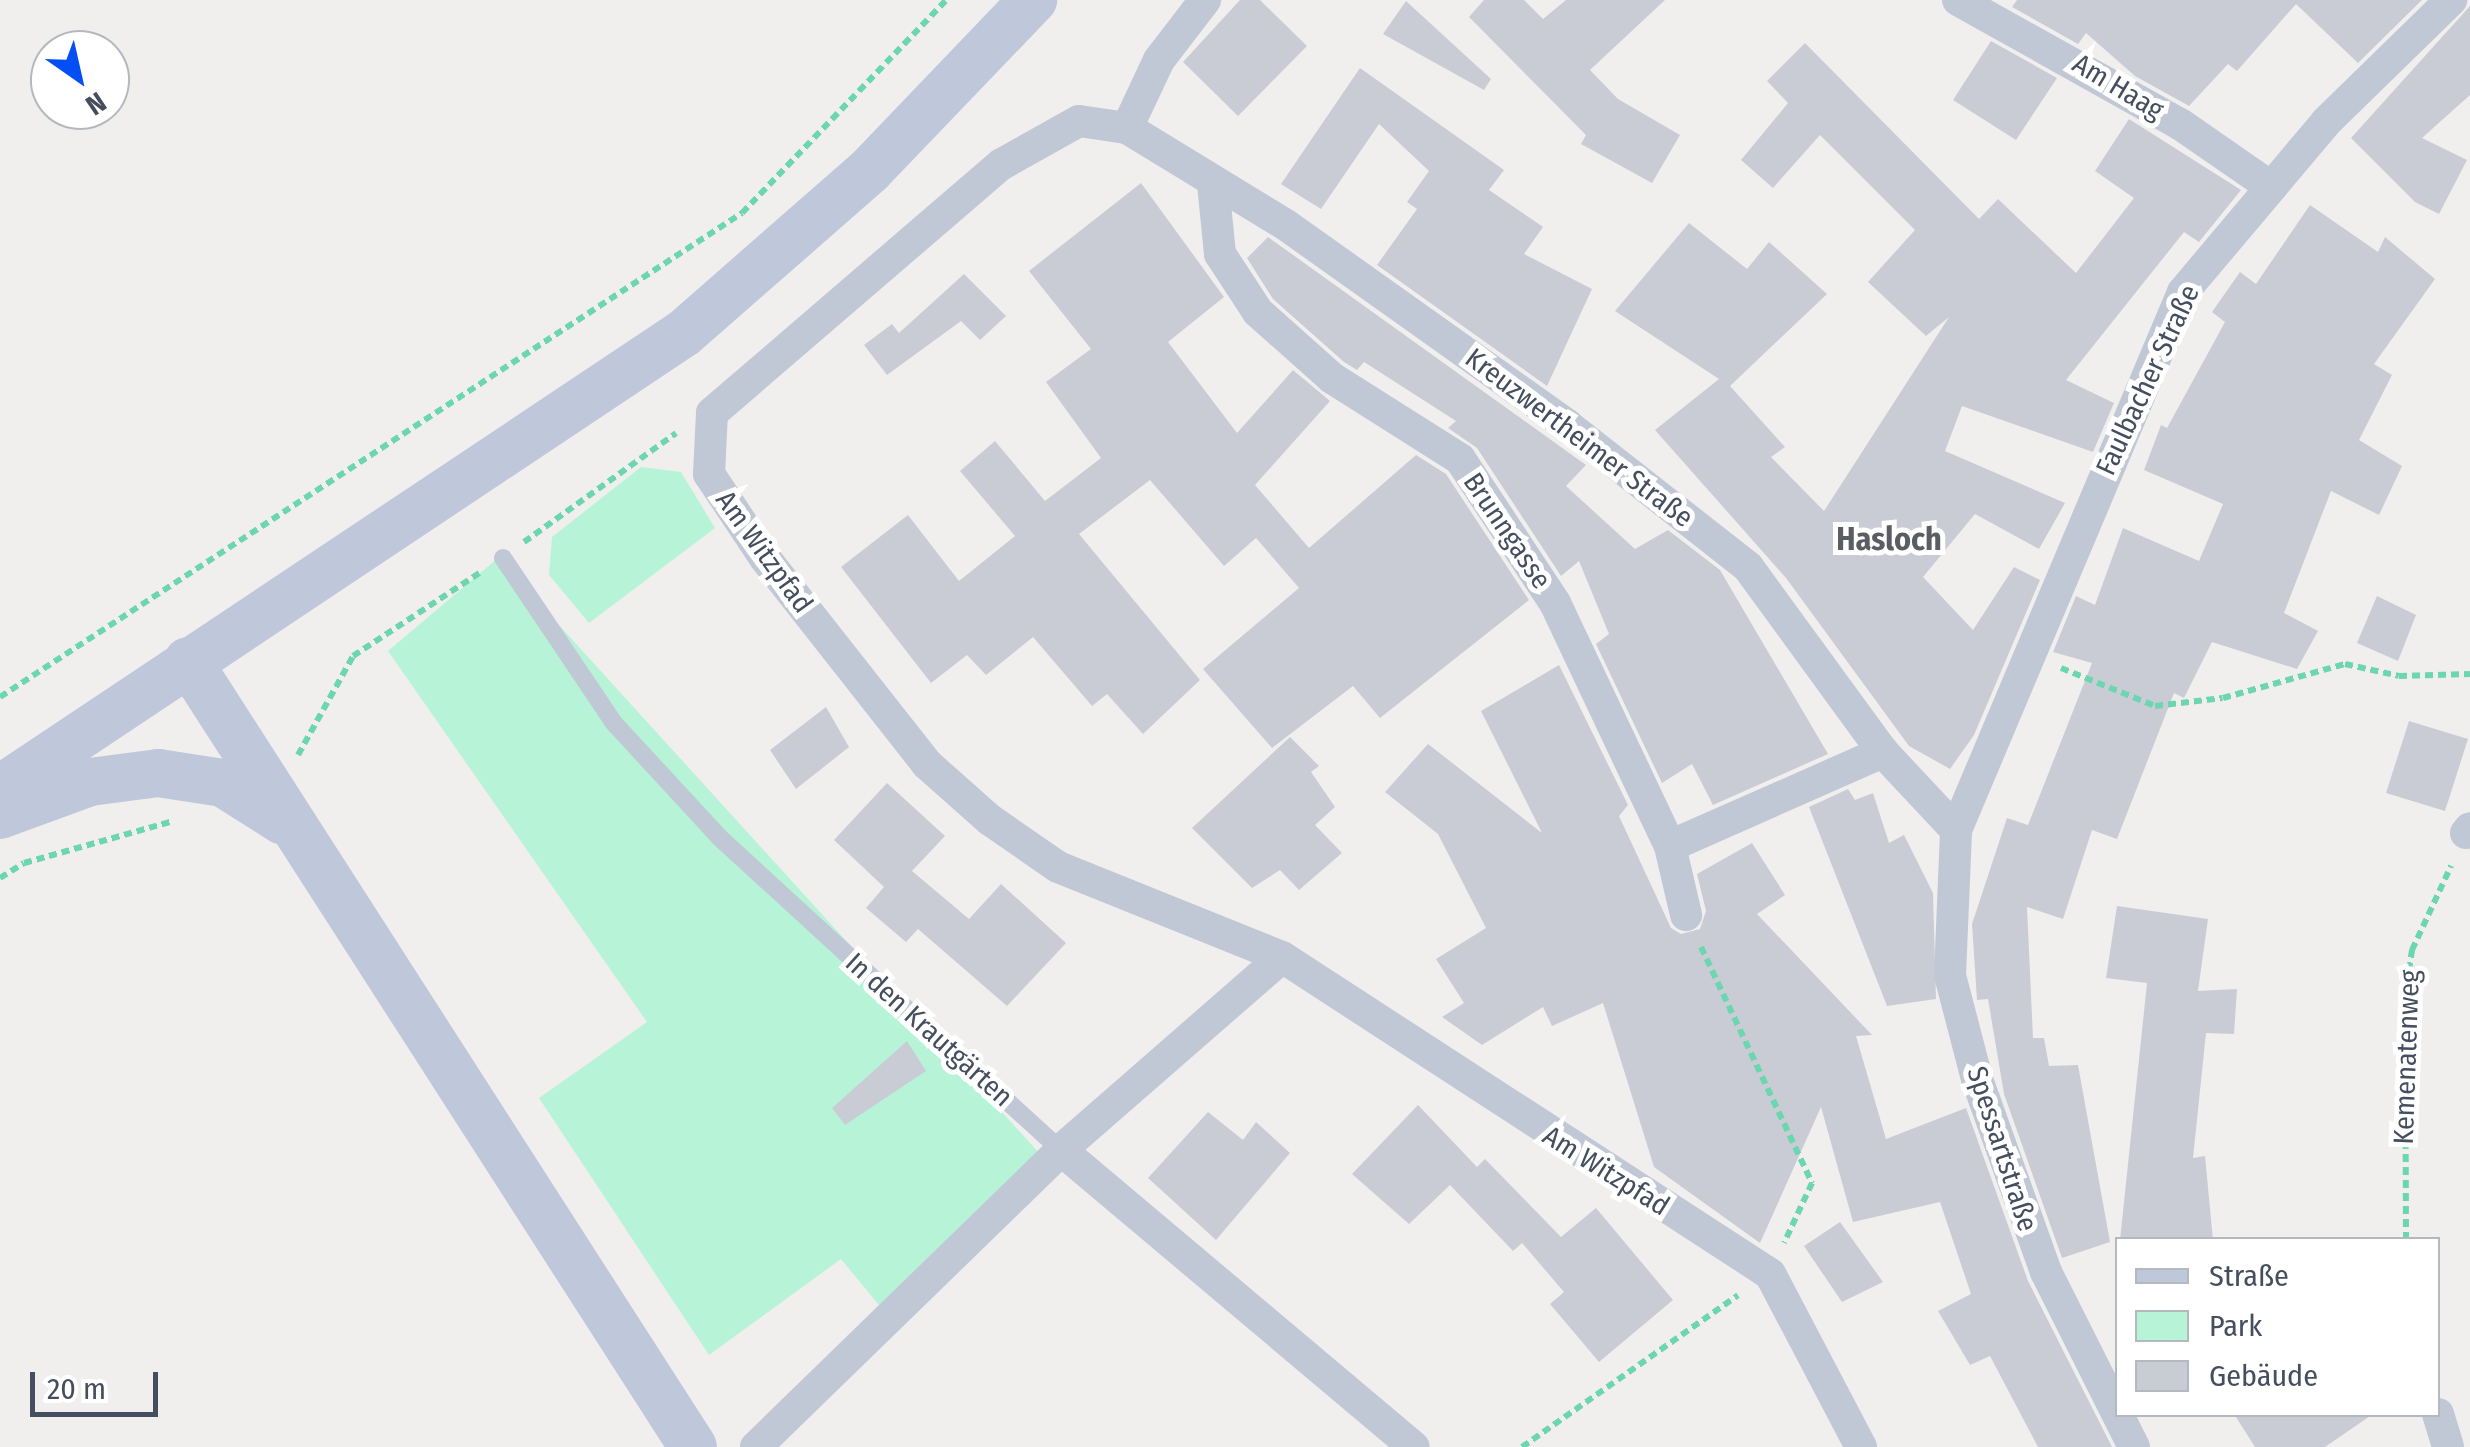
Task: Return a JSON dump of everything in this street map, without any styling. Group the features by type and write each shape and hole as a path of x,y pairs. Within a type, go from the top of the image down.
{"main road":[{"path":"0,789 188,662 590,403 684,333 858,182 1034,0"},
{"path":"188,662 693,1447"},
{"path":"0,815 90,782 158,773 223,783 293,827"}],"street":[{"path":"712,413 1002,164 1079,122 1127,128 1159,60 1205,0"},
{"name":"Am Haag","path":"1958,0 2180,124 2270,187"},
{"name":"Faulbacher Straße","path":"1956,830 2183,292 2270,187 2451,0"},
{"name":"Kreuzwertheimer Straße","path":"1127,128 1213,184 1286,225 1568,425 1748,567 1883,752 1956,830"},
{"name":"Brunngasse","path":"1213,184 1220,254 1258,312 1332,378 1460,458 1556,603 1670,846 1686,915"},
{"name":"Am Witzpfad","path":"712,413 708,474 927,764 1058,867 1282,957 1770,1274 1861,1447"},
{"path":"1670,846 1883,752"},
{"name":"Spessartstraße","path":"1956,830 1950,975 1977,1080 2046,1272 2115,1409"},
{"path":"756,1447 1061,1150 1282,957"},
{"name":"In den Krautgärten","path":"1061,1150 1414,1447"},
{"name":"Spessartstraße","path":"2119,1417 2134,1447"},
{"path":"2439,1417 2448,1447"}],"lane":[{"name":"In den Krautgärten","path":"503,558 613,722 719,838 1061,1150"}],"path":[{"path":"0,696 742,212 946,0"},
{"path":"268,787 310,743 353,656 503,558 649,448 712,413"},
{"path":"2033,654 2154,706 2223,698 2345,664 2399,676 2470,674"},
{"path":"0,878 24,863 177,820"},
{"name":"Kemenatenweg","path":"2406,1237 2405,996 2412,950 2468,831"},
{"path":"1522,1447 1770,1274 1812,1183 1686,915"}],"green space":[{"path":"641,467 681,472 715,528 589,623 549,575 552,537"},
{"path":"498,558 1040,1154 883,1310 841,1259 709,1355 539,1098 647,1022 388,651"}],"building":[{"path":"1240,0 1260,0 1307,46 1238,116 1183,62"},
{"path":"1484,0 1524,0 1543,19 1566,0 1665,0 1590,70 1618,99 1680,135 1652,183 1581,144 1586,135 1469,17"},
{"path":"2017,0 2422,0 2358,63 2296,4 2237,71 2228,64 2189,106 2135,76 2086,33 2078,44 2012,7"},
{"path":"1406,1 1491,79 1484,90 1383,34"},
{"path":"2470,6 2470,95 2422,138 2467,160 2439,214 2415,202 2351,138"},
{"path":"1991,41 2057,78 2016,140 1953,100"},
{"path":"1805,43 1979,219 1998,199 2076,273 2134,198 2095,171 2129,119 2241,190 2199,242 2184,232 2066,380 2114,403 2093,452 1962,406 1945,451 2065,503 2039,549 1975,514 1923,577 1973,630 2014,567 2040,580 1974,735 1950,769 1909,746 1786,578 1655,430 1719,379 1615,311 1689,223 1747,269 1769,242 1827,294 1730,386 1785,447 1771,457 1824,511 1949,317 1926,336 1868,282 1915,230 1820,135 1773,188 1741,160 1788,103 1767,81"},
{"path":"1360,68 1504,170 1489,190 1543,227 1524,254 1592,289 1547,386 1377,265 1417,209 1407,202 1429,171 1379,124 1321,209 1281,184"},
{"path":"1141,183 1224,297 1168,342 1237,433 1293,370 1330,401 1255,485 1309,548 1416,455 1446,474 1529,600 1380,718 1353,686 1272,748 1203,669 1299,588 1256,538 1224,566 1150,480 1079,534 1200,680 1143,734 1107,694 1092,706 1033,637 986,675 967,655 931,683 841,567 908,515 959,581 1015,536 960,471 995,441 1045,501 1101,458 1046,382 1091,349 1029,271"},
{"path":"2310,205 2378,252 2385,237 2435,279 2374,364 2392,375 2359,440 2402,466 2379,515 2331,491 2284,613 2318,631 2297,669 2212,642 2184,698 2174,693 2117,839 2092,830 2063,919 2027,907 2033,1038 2044,1038 2049,1066 2078,1065 2110,1242 2062,1258 2004,1094 1988,999 1977,1000 1972,924 2007,818 2028,825 2092,663 2053,652 2076,596 2095,605 2123,528 2199,561 2223,504 2144,470 2161,425 2167,428 2225,322 2212,312 2240,272 2256,284"},
{"path":"1268,237 1586,465 1566,486 1635,549 1668,530 1720,570 1828,754 1713,805 1692,764 1662,783 1596,644 1609,634 1579,561 1561,576 1477,448 1448,428 1456,421 1364,362 1357,370 1344,362 1273,299 1247,258"},
{"path":"964,274 1006,316 980,340 961,321 887,375 864,345 892,324 899,333"},
{"path":"2377,596 2416,615 2398,661 2357,643"},
{"path":"1559,665 1628,805 1619,816 1671,928 1681,934 1700,929 1706,911 1697,874 1752,843 1785,895 1757,914 1872,1035 1856,1036 1886,1139 1966,1108 2028,1281 2112,1447 2038,1447 1990,1356 1970,1365 1938,1311 1971,1294 1940,1202 1853,1222 1821,1107 1760,1243 1654,1167 1603,1003 1552,1026 1543,1007 1482,1045 1442,1017 1464,1003 1436,959 1486,928 1438,834 1385,792 1428,744 1542,833 1481,711"},
{"path":"826,707 849,747 796,789 770,750"},
{"path":"2409,721 2468,739 2445,811 2386,793"},
{"path":"1290,737 1319,766 1311,772 1335,807 1315,825 1342,853 1299,890 1280,870 1252,888 1192,828"},
{"path":"887,783 945,836 912,871 969,919 1001,884 1066,943 1007,1006 918,929 906,942 866,908 884,887 834,840"},
{"path":"1848,789 1855,800 1873,793 1889,843 1904,835 1933,893 1936,999 1887,1006 1809,807"},
{"path":"2117,906 2208,919 2198,991 2237,989 2234,1034 2206,1033 2193,1158 2205,1156 2213,1237 2120,1237 2147,983 2106,978"},
{"path":"907,1041 926,1071 845,1125 832,1108"},
{"path":"1418,1105 1477,1167 1485,1159 1561,1237 1596,1208 1673,1300 1599,1362 1550,1304 1564,1292 1522,1243 1513,1251 1450,1185 1409,1224 1352,1174"},
{"path":"1208,1112 1243,1140 1256,1122 1290,1153 1216,1240 1148,1178"},
{"path":"1840,1222 1883,1282 1842,1302 1804,1246"},
{"path":"2236,1417 2369,1417 2325,1447 2255,1447"}],"district":[{"name":"Hasloch","path":"1889,539"}]}
